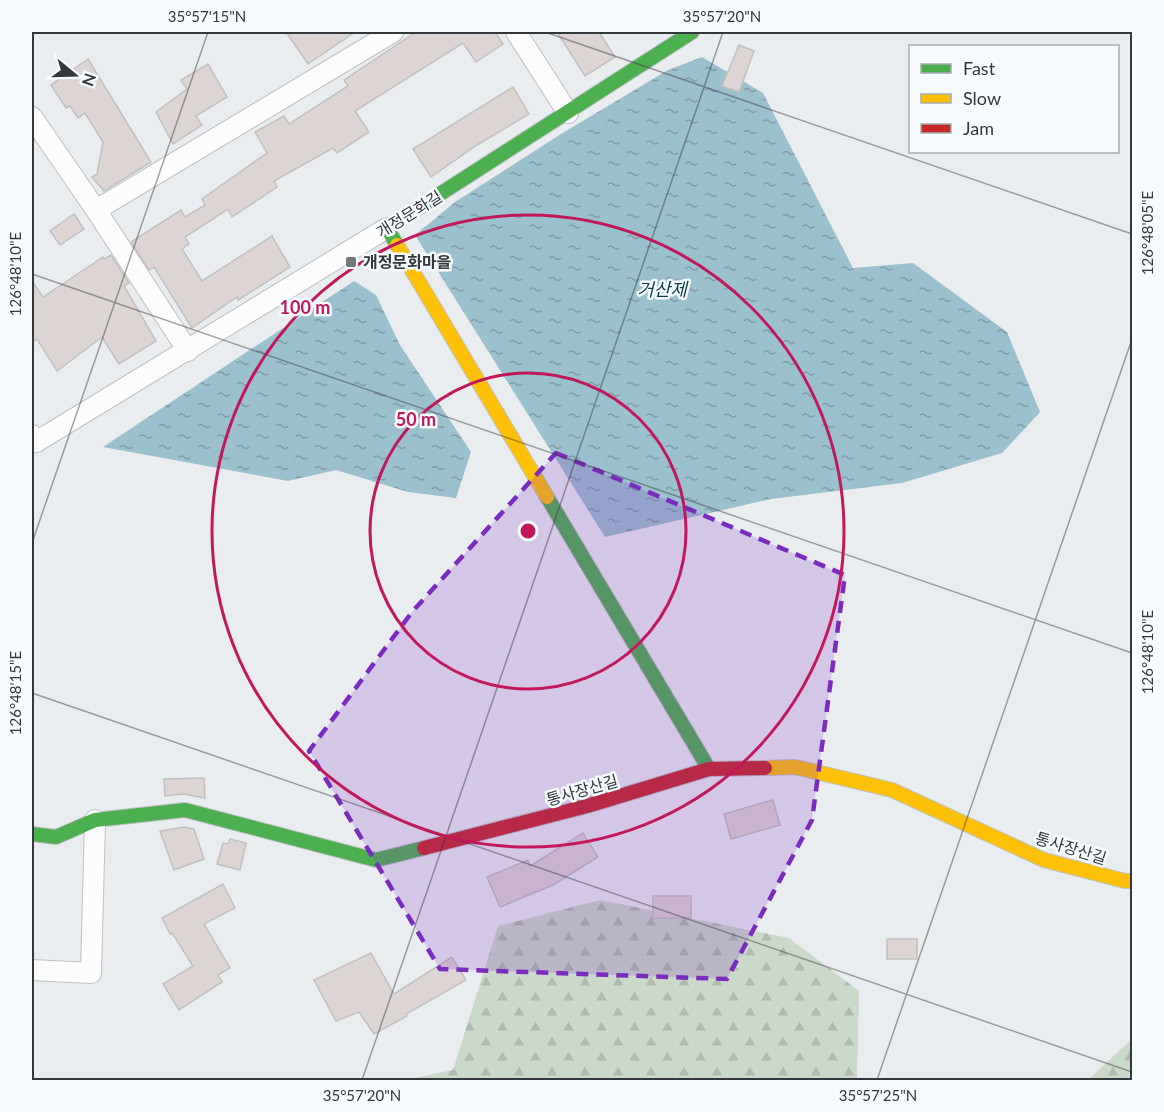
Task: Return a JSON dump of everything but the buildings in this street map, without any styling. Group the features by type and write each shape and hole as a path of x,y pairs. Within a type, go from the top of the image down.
{"street":[{"path":"96,210 393,32"},
{"path":"516,32 568,113"},
{"name":"개정문화길","path":"32,435 36,442 188,351 387,228 692,32"},
{"path":"32,117 188,351"},
{"path":"387,228 709,769"},
{"name":"통사장산길","path":"32,834 56,837 95,820 185,810 376,861 587,806 709,769 795,767 892,790 1044,860 1132,881"},
{"path":"32,970 91,973 95,820"}],"highlighted area":[{"path":"556,453 845,575 812,820 727,979 440,969 309,751 412,612"}],"green space":[{"path":"600,900 789,938 859,991 857,1080 405,1080 453,1070 498,926"},
{"path":"1132,1039 1132,1080 1088,1080"}],"water":[{"name":"거산제","path":"702,57 763,93 853,268 913,263 1007,332 1040,412 1002,453 902,483 771,499 605,537 415,235 455,202 561,134 668,70"},
{"path":"354,281 376,295 400,345 471,452 456,498 408,492 336,470 288,481 103,447"}],"traffic: fast":[{"path":"397,245 387,228 692,32"},
{"path":"547,497 709,769"},
{"path":"32,834 56,837 95,820 185,810 376,860 424,848"}],"traffic: slow":[{"path":"397,245 547,497"},
{"path":"765,768 795,767 892,790 1044,860 1132,881"}],"traffic: jam":[{"path":"424,848 587,806 709,769 765,768"}],"place":[{"name":"개정문화마을","path":"351,262"}]}
